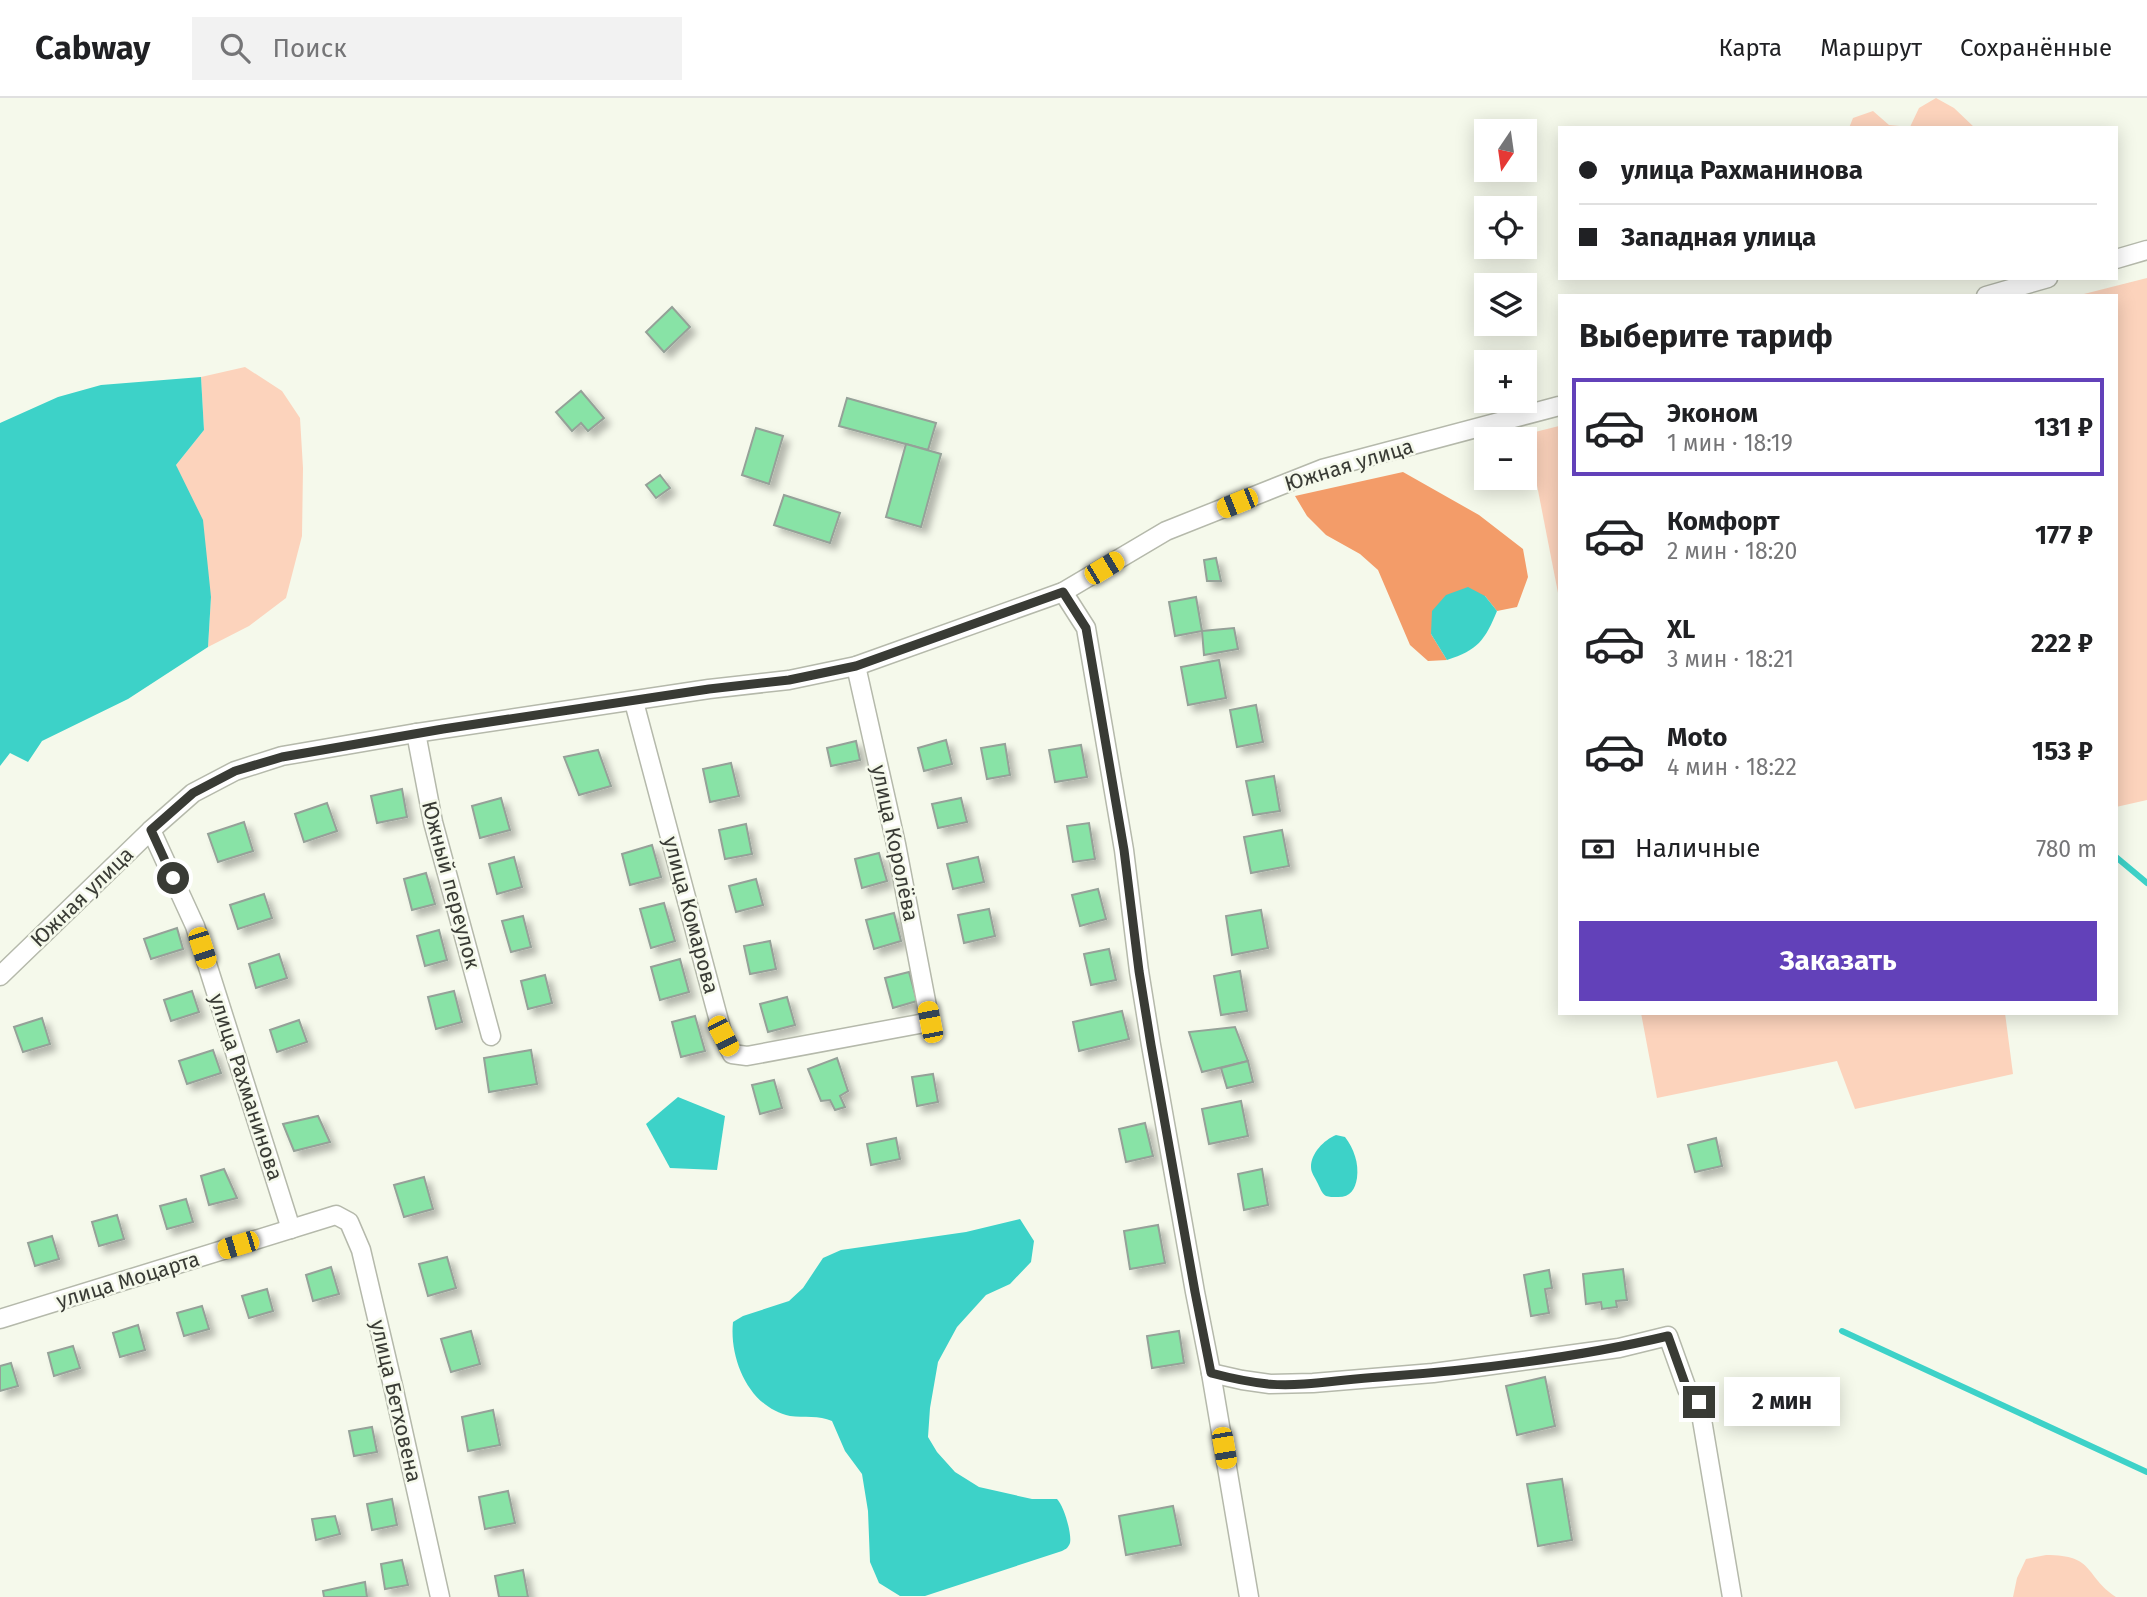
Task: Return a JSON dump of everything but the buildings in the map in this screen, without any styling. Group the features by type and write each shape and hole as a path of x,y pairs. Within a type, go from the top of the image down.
{"street":[{"path":"2118,257 2147,250"},
{"path":"1993,294 2041,280"},
{"name":"Южная улица","path":"0,976 193,793 235,771 282,757 416,733 709,689 789,680 856,666 1063,592 1166,531 1322,469 1558,407"},
{"path":"1063,592 1086,628 1124,850 1151,1045 1249,1597"},
{"name":"улица Королёва","path":"856,666 897,844 930,1022"},
{"name":"улица Комарова","path":"634,702 723,1036 732,1054 747,1056 930,1022"},
{"name":"Южный переулок","path":"416,733 433,822 491,1036"},
{"name":"улица Рахманинова","path":"151,830 195,926 291,1229"},
{"name":"улица Моцарта","path":"0,1320 336,1214"},
{"name":"улица Бетховена","path":"336,1214 349,1222 361,1250 440,1597"},
{"path":"1211,1373 1270,1384 1313,1383 1433,1373 1619,1348 1668,1336 1687,1389 1699,1402 1732,1597"}],"shaded area":[{"path":"1936,98 1954,108 1973,126 1910,126 1919,108"},
{"path":"1873,111 1889,125 1900,126 1850,126 1853,118"},
{"path":"2147,278 2147,800 2118,807 2118,294 2084,294"},
{"path":"245,367 282,391 300,418 303,468 302,536 286,598 249,626 208,647 211,597 176,465 204,430 201,377"},
{"path":"1558,426 1558,593 1537,485 1537,432"},
{"path":"1403,472 1479,515 1523,549 1528,577 1517,607 1497,611 1485,596 1431,634 1447,660 1428,661 1410,645 1378,570 1360,554 1326,535 1307,516 1295,496"},
{"path":"1641,1015 2005,1015 2013,1074 1855,1109 1837,1061 1657,1098"},
{"path":"2046,1555 2062,1556 2082,1563 2116,1597 2013,1597 2017,1578 2026,1559"}],"water":[{"path":"201,377 204,430 176,465 203,520 211,597 208,647 128,699 42,741 28,762 10,753 0,766 0,423 58,397 101,385"},
{"path":"1468,587 1485,596 1497,611 1479,643 1447,660 1431,634 1432,611 1446,595"},
{"path":"678,1097 725,1116 717,1170 670,1168 646,1124"},
{"path":"1336,1135 1345,1137 1355,1156 1357,1178 1348,1195 1330,1197 1322,1192 1311,1167 1319,1148"},
{"path":"1020,1219 1034,1241 1031,1262 1010,1284 986,1295 957,1327 938,1362 928,1437 955,1472 979,1487 1032,1499 1057,1499 1067,1520 1070,1543 1062,1551 925,1596 900,1596 879,1583 870,1562 868,1511 862,1474 845,1451 832,1421 817,1417 790,1416 776,1411 753,1393 735,1352 733,1322 743,1316 789,1301 803,1288 823,1258 841,1250 966,1232"}],"waterway":[{"path":"2118,859 2147,883"},
{"path":"1842,1331 2147,1472"}],"route":[{"path":"173,878 151,830 193,793 235,771 282,757 416,733 709,689 789,680 856,666 1063,592 1086,628 1124,850 1151,1045 1211,1373 1270,1384 1313,1383 1433,1373 1619,1348 1668,1336 1687,1389 1699,1402"}]}
